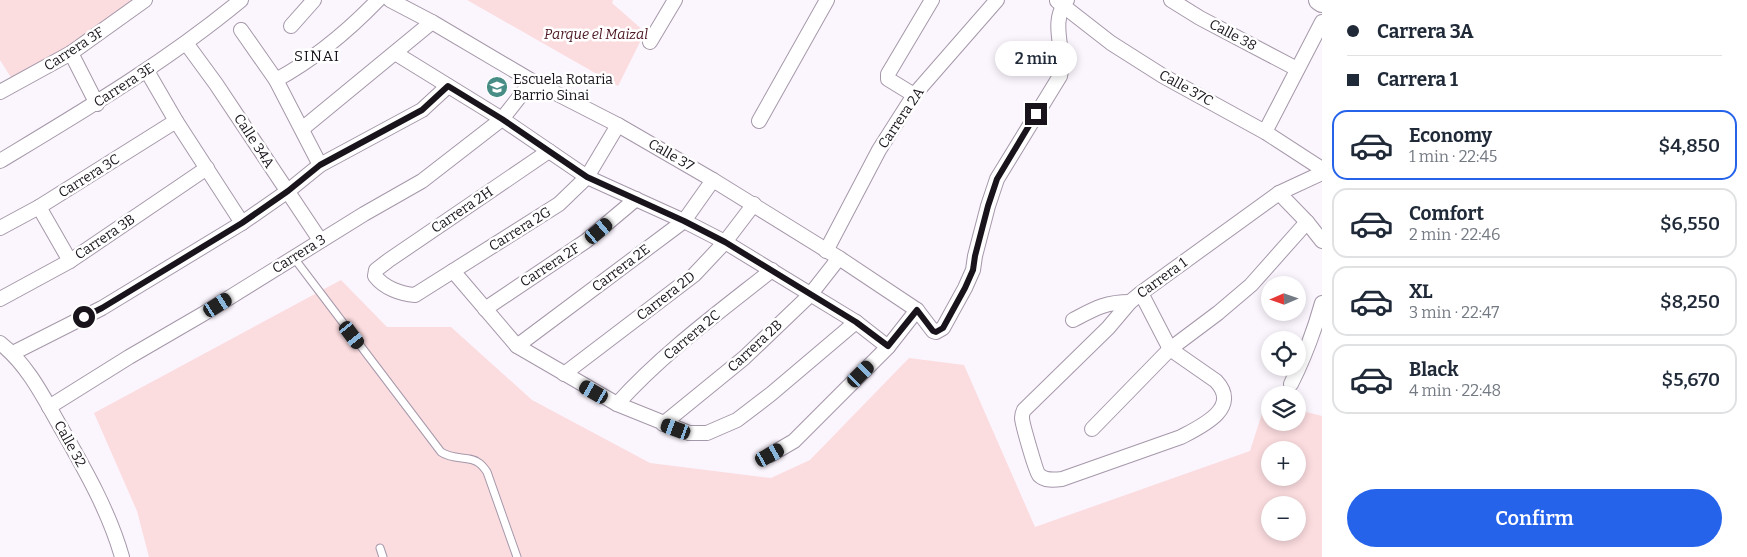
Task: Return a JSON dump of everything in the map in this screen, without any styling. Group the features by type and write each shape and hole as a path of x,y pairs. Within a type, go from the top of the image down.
{"street":[{"name":"Carrera 3F","path":"0,92 71,54 145,0"},
{"name":"Carrera 3E","path":"0,161 97,104 148,71 241,0"},
{"path":"291,26 314,0"},
{"path":"276,80 325,49 360,20 378,0"},
{"name":"Calle 37","path":"390,0 432,22 532,81 618,125 754,204 917,310 933,331 936,332 943,328 973,270 988,206 997,179 1060,76 1062,60 1057,31 1061,2"},
{"path":"650,42 675,0"},
{"path":"759,121 825,4 811,0"},
{"path":"914,95 888,79 888,74 932,0"},
{"name":"Carrera 2A","path":"826,251 879,150 914,95 997,0"},
{"name":"Calle 38","path":"1171,0 1200,18 1297,69"},
{"name":"Calle 37C","path":"1061,2 1111,44 1163,76 1265,132 1322,169"},
{"path":"302,129 432,22"},
{"path":"1265,132 1322,22"},
{"path":"241,30 276,80 320,165"},
{"name":"Calle 34A","path":"186,43 216,84 320,240"},
{"path":"394,53 502,119 587,177 684,221 725,242 856,322 888,346"},
{"path":"71,54 97,104"},
{"path":"148,71 176,121 242,223"},
{"name":"Carrera 3","path":"49,407 294,258 320,240 422,181 502,119 532,81"},
{"path":"13,353 102,308 242,223 288,191 320,165 422,110 448,86"},
{"name":"Carrera 3C","path":"0,228 39,207 176,121"},
{"name":"Carrera 2G","path":"395,291 415,295 559,204 587,177 618,125"},
{"name":"Carrera 2H","path":"395,291 375,276 376,270 549,151"},
{"name":"Carrera 3B","path":"0,299 70,261 207,168"},
{"name":"Carrera 1","path":"1170,349 1216,381 1222,388 1224,394 1223,405 1216,416 1182,436 1062,479 1050,480 1042,478 1035,469 1023,425 1021,416 1024,410 1108,328 1136,297 1279,193 1322,173"},
{"name":"Carrera 2E","path":"517,346 684,221 713,180"},
{"path":"1279,193 1307,222 1322,241"},
{"name":"Carrera 2F","path":"485,308 586,241 636,200"},
{"name":"Carrera 2D","path":"564,374 694,275 725,242 754,204"},
{"path":"39,207 70,261"},
{"path":"1092,429 1170,349 1218,313 1251,285 1307,222"},
{"name":"Carrera 2B","path":"663,424 744,358 810,294 839,258"},
{"name":"Carrera 2C","path":"617,404 638,381 662,360 772,270"},
{"path":"453,271 517,346 617,404 689,433 707,433 737,420 771,394 856,322"},
{"path":"1073,320 1099,306 1136,297 1170,349"},
{"path":"1291,384 1308,348 1322,303"},
{"path":"770,455 794,441 888,346 917,310"},
{"name":"Calle 32","path":"0,343 13,353 36,384 101,503 115,534 122,557"}],"lane":[{"path":"294,258 441,452 449,458 469,459 479,462 487,472 516,557"},
{"path":"380,548 383,557"}],"green space":[{"path":"0,0 135,0 68,49 12,79 0,60"},
{"name":"Parque el Maizal","path":"467,0 613,0 612,3 645,32 618,86"},
{"path":"341,280 387,327 451,327 532,400 650,463 771,478 810,460 909,358 964,365 1035,527 1250,451 1261,417 1261,431 1306,431 1306,412 1322,416 1322,557 149,557 137,511 94,413"}],"place":[{"name":"Escuela Rotaria Barrio Sinai","path":"497,87"}],"district":[{"name":"SINAI","path":"317,56"}],"route":[{"path":"84,317 242,223 288,191 320,165 422,110 448,86 502,119 587,177 684,221 725,242 856,322 888,346 917,310 933,331 936,332 943,328 973,270 988,206 997,179 1036,114"}]}
